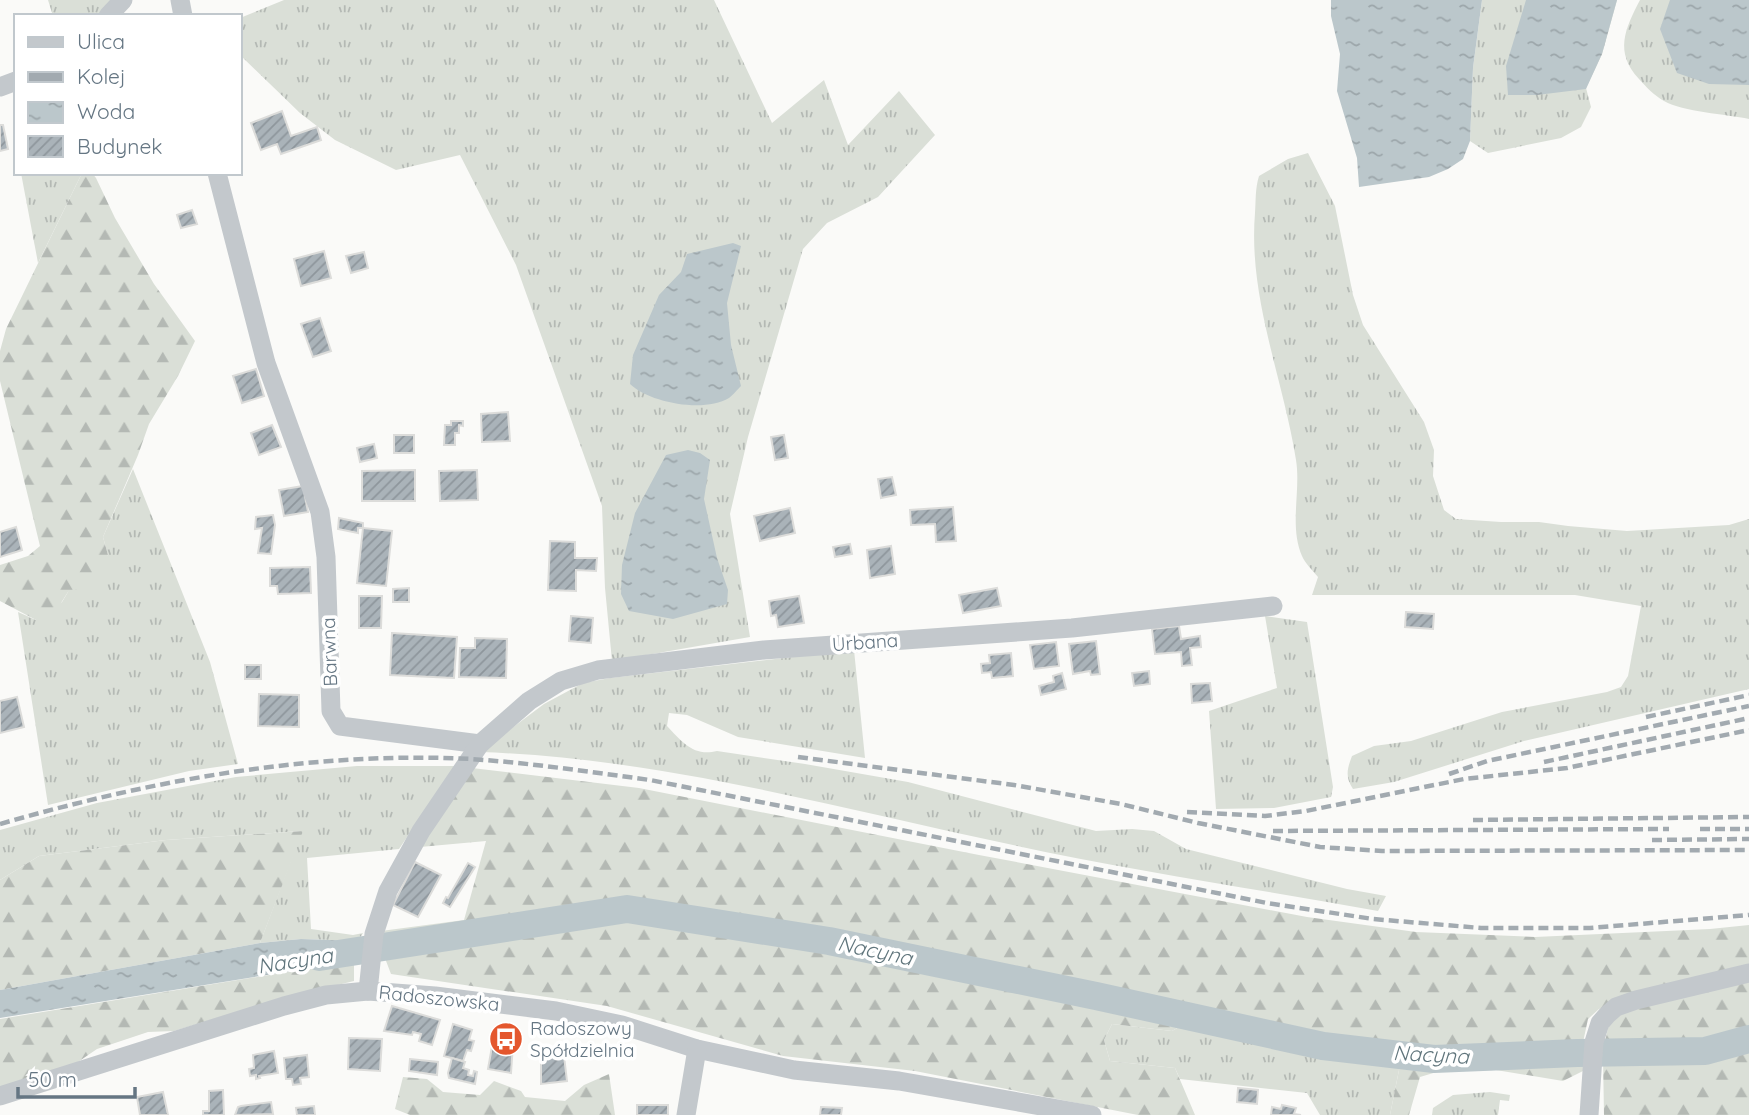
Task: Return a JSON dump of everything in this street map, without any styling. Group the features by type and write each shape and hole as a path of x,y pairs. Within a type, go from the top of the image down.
{"street":[{"path":"109,14 123,0"},
{"name":"Barwna","path":"218,175 267,363 320,512 326,557 331,711 340,726 480,744"},
{"name":"Urbana","path":"480,744 529,701 561,681 598,670 764,650 1072,628 1273,606"},
{"path":"368,990 374,933 388,891 421,831 480,744"},
{"path":"1589,1115 1594,1042 1600,1023 1606,1015 1622,1004 1749,973"},
{"name":"Radoszowska","path":"0,1097 284,1006 326,995 368,990 556,1011 622,1025 697,1049 794,1070 899,1081 1092,1115"},
{"path":"686,1115 697,1049"}],"green space":[{"path":"48,0 114,0 103,14 52,14"},
{"path":"284,0 714,0 772,123 824,80 848,145 899,91 935,135 878,197 827,223 803,249 748,437 730,514 750,637 612,661 605,588 602,506 516,265 460,155 396,170 335,140 300,113 242,57 242,17"},
{"path":"1482,0 1617,0 1602,54 1586,88 1591,107 1581,127 1561,138 1488,153 1470,141 1473,68"},
{"path":"1640,0 1749,0 1749,119 1672,105 1657,97 1642,82 1631,69 1624,50 1626,31"},
{"path":"1308,153 1335,206 1353,295 1363,325 1424,422 1434,450 1433,476 1444,510 1456,519 1539,522 1627,531 1729,525 1749,519 1749,689 1524,741 1394,782 1353,789 1348,773 1352,756 1374,746 1411,741 1502,712 1621,687 1628,676 1641,606 1575,595 1312,595 1318,577 1303,559 1298,545 1296,460 1261,307 1254,245 1259,176 1288,159"},
{"path":"21,175 81,175 38,263"},
{"path":"81,175 94,175 115,218 154,284 195,341 149,424 103,537 108,555 93,585 68,592 50,620 36,620 0,601 0,565 28,556 40,546 0,381 0,351 6,329"},
{"path":"133,469 210,662 238,764 189,771 48,805 18,612 36,620 62,602 68,592 108,555 103,537"},
{"path":"1265,616 1307,622 1333,787 1331,797 1274,808 1216,809 1209,711 1277,688"},
{"path":"854,650 865,758 738,737 687,715 669,713 667,726 683,743 702,752 717,751 908,782 1096,831 1154,831 1186,849 1347,889 1386,896 1378,911 1149,872 682,774 548,756 480,752 544,704 583,683"},
{"path":"357,766 455,766 399,849 307,858 311,929 353,935 363,933 358,941 301,939 260,943 302,831 166,840 39,856 0,880 0,830 97,803 236,777"},
{"path":"472,768 639,788 1307,917 1416,932 1535,937 1749,925 1749,965 1599,1009 1588,1019 1582,1047 1434,1056 1148,1003 826,935 628,904 384,944 381,931 464,920 486,841 420,847"},
{"path":"303,831 260,943 0,990 0,880 39,856 166,840"},
{"path":"626,915 826,946 1186,1023 1172,1031 1112,1024 1104,1040 1110,1061 1175,1068 1195,1115 1138,1115 915,1071 783,1056 607,1006 391,974 383,953"},
{"path":"354,961 354,981 280,999 174,1031 148,1032 97,1049 72,1066 0,1089 0,1019"},
{"path":"1749,982 1749,1030 1707,1044 1604,1046 1608,1028 1617,1012"},
{"path":"1186,1023 1315,1051 1401,1060 1390,1115 1320,1115 1307,1093 1180,1079 1175,1068 1110,1061 1104,1040 1112,1024 1172,1031"},
{"path":"1749,1042 1749,1115 1604,1115 1603,1058 1706,1054"},
{"path":"1586,1058 1587,1069 1563,1081 1496,1070 1440,1071 1420,1077 1409,1115 1390,1115 1401,1060 1433,1062"},
{"path":"609,1074 615,1115 410,1115 395,1109 403,1077 427,1079 443,1092 480,1095 494,1081 521,1091 525,1097 565,1101 584,1085"},
{"path":"1490,1092 1510,1095 1509,1101 1500,1100 1498,1115 1432,1115 1433,1108 1453,1095"}],"water":[{"path":"1331,0 1482,0 1473,68 1470,141 1463,159 1429,177 1359,187 1357,158 1337,91 1340,54 1331,16"},
{"path":"1526,0 1617,0 1602,54 1586,89 1537,95 1508,95 1506,66"},
{"path":"1670,0 1749,0 1749,85 1709,84 1677,73 1660,29"},
{"path":"733,243 741,246 727,303 731,345 741,386 729,398 706,405 678,404 639,391 630,384 633,355 659,295 681,272 687,254"},
{"path":"688,450 700,453 710,460 704,499 717,558 728,590 727,604 673,619 629,611 621,594 622,565 635,513 666,455"},
{"path":"301,939 358,941 354,961 0,1018 0,990 260,943"}],"building":[{"path":"282,111 291,136 317,127 321,140 281,154 277,144 261,150 251,123"},
{"path":"0,125 3,125 8,149 0,151"},
{"path":"192,210 197,224 181,228 177,215"},
{"path":"324,251 331,278 301,286 294,259"},
{"path":"364,252 368,268 351,273 346,256"},
{"path":"320,318 331,351 313,357 301,324"},
{"path":"256,369 264,396 242,403 233,376"},
{"path":"508,412 510,441 482,442 481,414"},
{"path":"451,421 463,421 463,426 459,425 459,433 455,433 455,445 444,445 445,425 451,425"},
{"path":"272,425 281,447 259,455 251,433"},
{"path":"394,435 414,435 414,453 394,453"},
{"path":"784,435 788,458 775,460 771,437"},
{"path":"374,444 377,458 360,462 357,448"},
{"path":"415,470 415,501 362,501 362,471"},
{"path":"477,470 478,500 440,501 439,471"},
{"path":"892,477 896,495 881,498 878,479"},
{"path":"303,486 308,512 284,516 279,490"},
{"path":"953,507 956,541 936,542 935,524 911,525 910,510"},
{"path":"790,508 795,533 760,541 754,516"},
{"path":"273,515 275,525 271,554 258,553 262,528 255,529 256,517"},
{"path":"339,518 363,523 363,528 358,528 358,533 338,529"},
{"path":"16,527 22,550 0,557 0,532"},
{"path":"363,528 392,531 386,586 357,583"},
{"path":"550,541 575,542 575,558 597,558 596,571 576,570 576,591 548,590"},
{"path":"850,544 852,554 835,557 833,547"},
{"path":"891,546 895,574 870,578 867,550"},
{"path":"310,567 311,593 278,594 277,586 270,586 270,568"},
{"path":"409,588 409,602 393,602 393,589"},
{"path":"997,588 1001,606 963,613 959,595"},
{"path":"359,596 382,596 381,628 359,628"},
{"path":"799,596 804,623 778,627 776,615 771,616 769,601"},
{"path":"1406,612 1434,614 1433,629 1405,627"},
{"path":"571,616 593,618 591,643 569,641"},
{"path":"1179,626 1181,639 1200,636 1201,647 1190,648 1192,665 1182,666 1181,652 1155,654 1152,629"},
{"path":"392,633 457,637 454,678 390,675"},
{"path":"475,638 507,639 506,678 459,677 460,648 475,648"},
{"path":"1096,641 1100,674 1091,675 1090,671 1073,674 1069,644"},
{"path":"1056,642 1059,666 1034,669 1030,645"},
{"path":"1011,653 1013,676 992,678 991,672 982,673 981,664 990,663 989,655"},
{"path":"245,665 261,665 261,679 245,679"},
{"path":"1149,671 1150,684 1134,686 1132,673"},
{"path":"1062,673 1066,689 1041,695 1039,686 1054,682 1053,676"},
{"path":"1210,683 1212,701 1192,703 1191,684"},
{"path":"259,694 299,695 299,727 258,726"},
{"path":"17,697 24,727 0,733 0,701"},
{"path":"415,862 441,875 418,917 393,905"},
{"path":"468,863 475,867 450,907 443,903"},
{"path":"392,1006 440,1020 432,1045 419,1041 421,1034 384,1031"},
{"path":"453,1024 472,1030 469,1040 474,1041 471,1051 467,1050 463,1061 444,1056"},
{"path":"349,1038 382,1039 380,1071 348,1069"},
{"path":"493,1041 513,1044 511,1073 488,1069"},
{"path":"274,1051 278,1073 259,1076 260,1078 256,1079 256,1075 250,1076 249,1069 254,1068 253,1055"},
{"path":"307,1055 309,1077 300,1078 301,1084 293,1085 292,1079 286,1079 284,1058"},
{"path":"564,1056 567,1081 541,1084 541,1058"},
{"path":"452,1058 465,1062 463,1068 469,1070 468,1075 473,1076 474,1071 477,1072 475,1084 449,1078"},
{"path":"410,1059 438,1062 437,1075 409,1071"},
{"path":"1238,1088 1258,1090 1257,1104 1237,1102"},
{"path":"223,1090 224,1115 203,1115 203,1111 209,1111 209,1091"},
{"path":"163,1092 168,1115 140,1115 137,1097"},
{"path":"271,1102 273,1114 235,1115 238,1107"},
{"path":"637,1105 668,1105 668,1115 637,1115"},
{"path":"1282,1105 1296,1108 1294,1114 1301,1115 1271,1115 1272,1107 1281,1109"},
{"path":"314,1106 315,1115 297,1115 296,1108"},
{"path":"821,1107 842,1108 841,1115 820,1115"}],"waterway":[{"name":"Nacyna","path":"319,957 627,909 829,941 1323,1046 1434,1059 1705,1051 1749,1039"}],"railway":[{"path":"1646,717 1749,695"},
{"path":"1449,774 1487,761 1749,706"},
{"path":"1544,762 1749,718"},
{"path":"1187,812 1265,816 1306,811 1464,779 1567,768 1749,730"},
{"path":"798,757 1014,785 1121,804 1198,823 1320,847 1382,851 1749,850"},
{"path":"0,824 116,794 233,772 351,760 471,759 650,780 1267,903 1373,919 1481,928 1590,928 1749,915"},
{"path":"1473,820 1749,817"},
{"path":"1273,831 1669,829"},
{"path":"1700,829 1749,829"},
{"path":"1652,840 1749,839"}],"place":[{"name":"Radoszowy Spółdzielnia","path":"506,1039"}]}
